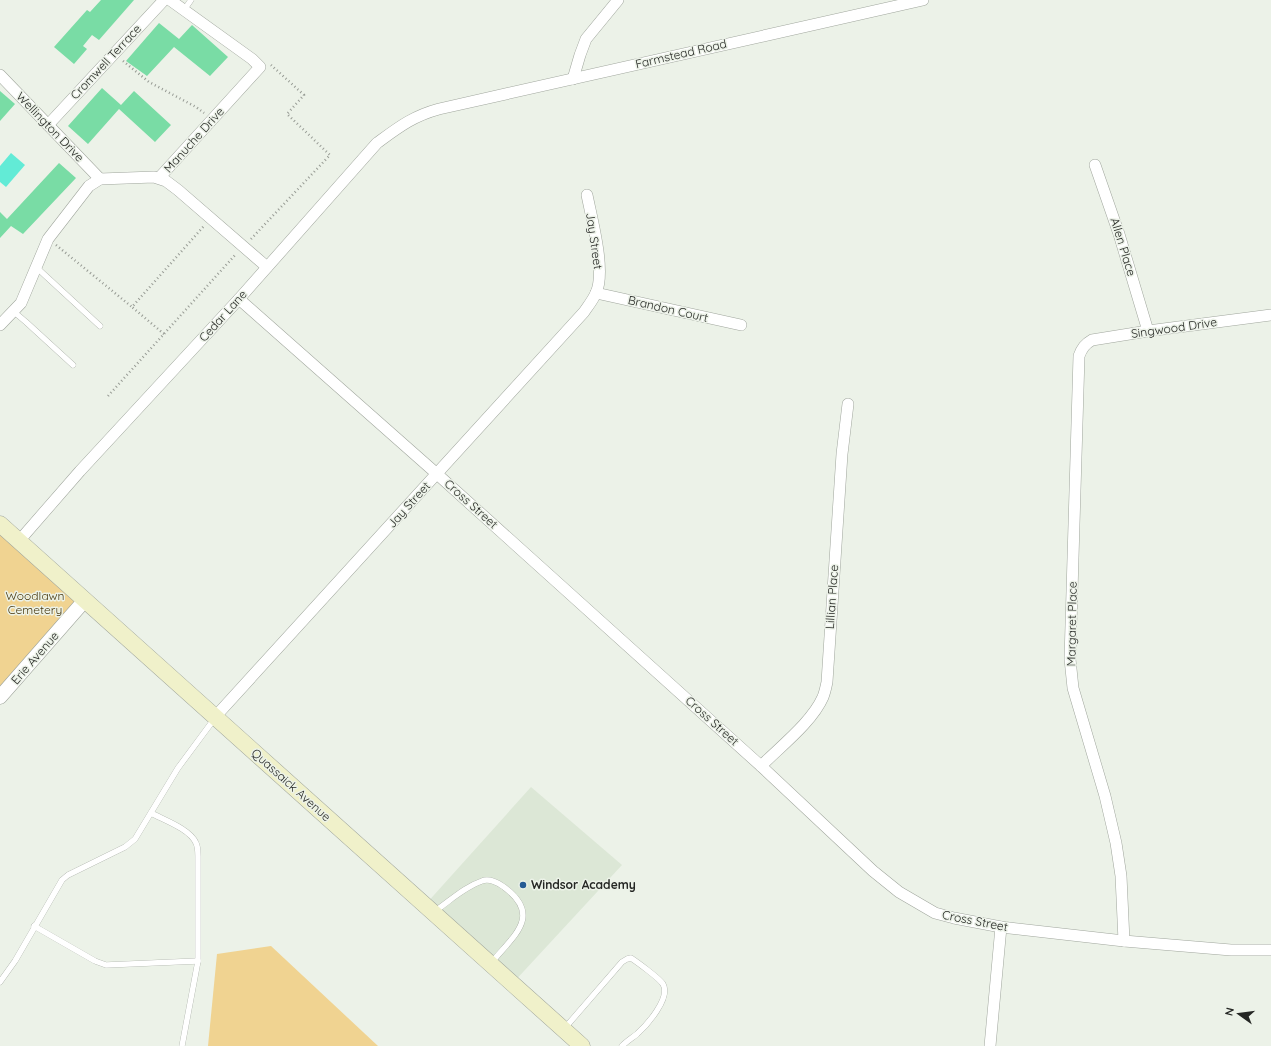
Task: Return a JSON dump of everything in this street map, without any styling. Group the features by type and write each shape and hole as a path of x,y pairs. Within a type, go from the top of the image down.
{"main road":[{"name":"Quassaick Avenue","path":"0,524 582,1046"}],"street":[{"name":"Cromwell Terrace","path":"48,125 164,0"},
{"path":"170,0 252,60 264,65"},
{"path":"573,78 586,39 618,0"},
{"name":"Farmstead Road","path":"439,109 923,0"},
{"name":"Manuche Drive","path":"100,179 159,178 211,120 264,65"},
{"name":"Wellington Drive","path":"0,75 100,179"},
{"name":"Cedar Lane","path":"19,541 80,471 239,299 378,143 402,124 423,113 439,109"},
{"name":"Allen Place","path":"1095,165 1119,234 1148,331"},
{"path":"159,178 166,181 178,190 266,267"},
{"path":"0,325 21,302 48,239 89,186 100,179"},
{"name":"Jay Street","path":"215,718 584,312 596,293 600,272 595,235 587,195"},
{"name":"Brandon Court","path":"596,293 741,326"},
{"name":"Cross Street","path":"239,299 437,474 761,766 873,872 899,892 935,913 1001,927 1124,941 1231,950 1271,950"},
{"name":"Singwood Drive","path":"1081,350 1086,343 1092,340 1271,315"},
{"name":"Margaret Place","path":"1081,350 1078,363 1070,659 1073,688 1105,796 1116,843 1121,876 1124,941"},
{"name":"Lillian Place","path":"761,766 808,720 824,696 827,682 842,454 848,404"},
{"name":"Erie Avenue","path":"0,697 85,600"},
{"path":"990,1046 1001,927"}],"lane":[{"path":"184,10 191,0"},
{"path":"36,267 100,326"},
{"path":"12,311 73,365"},
{"path":"0,982 16,961 34,926 62,880 68,875 125,847 135,839 178,768 215,718"},
{"path":"151,813 184,830 197,844 198,961 182,1046"},
{"path":"432,912 465,889 483,880 500,884 509,890 522,905 524,911 523,919 518,931 491,964"},
{"path":"34,926 95,961 106,965 198,961"},
{"path":"564,1030 622,962 631,958 662,984 665,994 663,1000 650,1018 636,1034 629,1038 622,1046"}],"path":[{"path":"123,60 149,82 196,107 211,120"},
{"path":"108,396 243,246 330,155 287,114 304,95 264,65"},
{"path":"132,307 211,218"},
{"path":"48,239 164,334"}],"shaded area":[{"name":"Windsor Academy","path":"531,787 622,865 512,984 425,905"}],"green space":[{"name":"Woodlawn Cemetery","path":"0,524 85,600 0,696"},
{"path":"271,946 378,1046 208,1046 217,954"}],"water":[{"path":"11,153 25,165 6,187 0,182 0,166"}],"building":[{"path":"101,0 134,0 99,40 92,35 83,46 87,49 74,64 54,47 87,10 90,12"},
{"path":"159,23 179,39 192,25 228,57 210,76 174,47 147,76 126,61"},
{"path":"102,88 121,105 134,91 171,125 155,142 119,109 88,144 68,126"},
{"path":"0,91 15,104 0,121"},
{"path":"59,163 76,178 23,234 11,226 0,238 0,212 7,219"}],"place":[{"name":"Windsor Academy","path":"523,885"}]}
